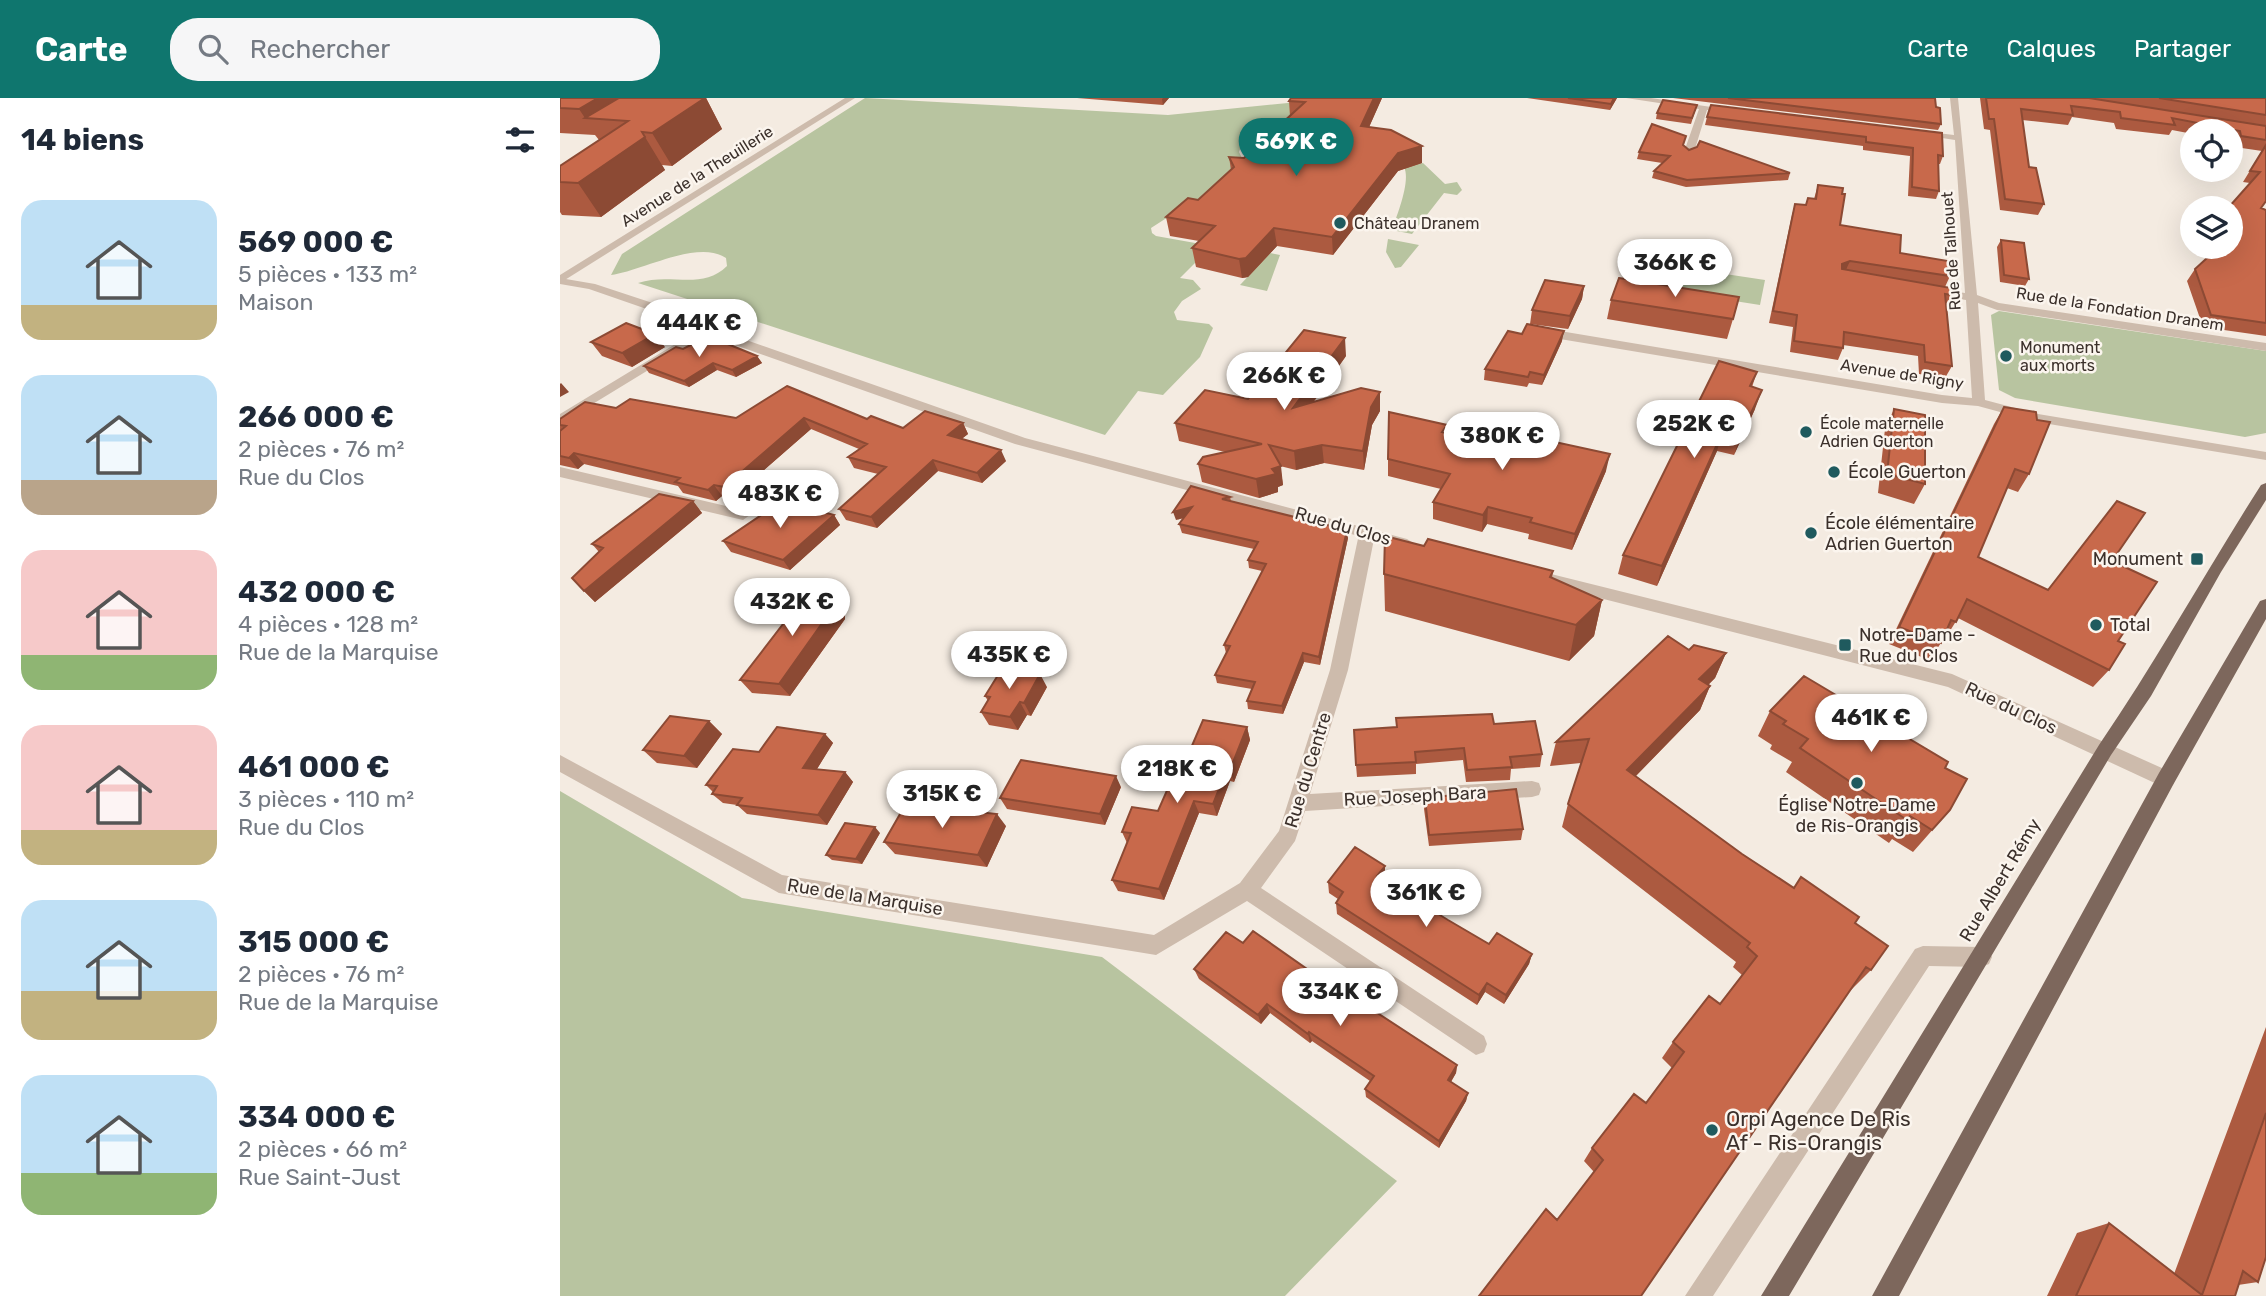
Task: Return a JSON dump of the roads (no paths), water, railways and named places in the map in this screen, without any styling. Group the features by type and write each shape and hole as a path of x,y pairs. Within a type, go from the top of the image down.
{"main road":[{"name":"Rue Albert Rémy","path":"1774,1296 2105,750 2146,691 2214,570 2266,488"},
{"path":"1885,1296 2166,779 2266,605"}],"street":[{"name":"Avenue de la Theuillerie","path":"560,280 852,98"},
{"path":"1630,98 1744,112"},
{"name":"Rue de Talhouet","path":"1954,98 1979,402"},
{"path":"1689,152 1704,107"},
{"path":"1905,132 1959,138"},
{"name":"Rue du Clos","path":"560,280 591,286 691,320 705,330 1020,441 1420,547"},
{"name":"Rue de la Fondation Dranem","path":"1920,289 1970,297 1997,306 2266,347"},
{"path":"560,420 705,330"},
{"name":"Avenue de Rigny","path":"1532,330 1942,400 1979,402 2037,418 2266,456"},
{"path":"560,472 743,515"},
{"name":"Rue du Centre","path":"1156,945 1247,890 1288,835 1339,670 1367,534"},
{"name":"Rue du Clos","path":"1528,575 1952,681 2166,779"},
{"name":"Rue de la Marquise","path":"560,763 779,884 1156,945"},
{"name":"Rue Joseph Bara","path":"1298,803 1532,789"},
{"path":"1247,890 1476,1044"},
{"path":"1698,1296 1923,956 1981,957"}],"place":[{"name":"Château Dranem","path":"1340,223"},
{"name":"Monument aux morts","path":"2006,356"},
{"name":"École maternelle Adrien Guerton","path":"1806,432"},
{"name":"École Guerton","path":"1834,472"},
{"name":"École élémentaire Adrien Guerton","path":"1811,533"},
{"name":"Monument","path":"2197,559"},
{"name":"Total","path":"2096,625"},
{"name":"Notre-Dame - Rue du Clos","path":"1845,645"},
{"name":"Église Notre-Dame de Ris-Orangis","path":"1857,783"},
{"name":"Orpi Agence De Ris Af - Ris-Orangis","path":"1712,1130"}]}
